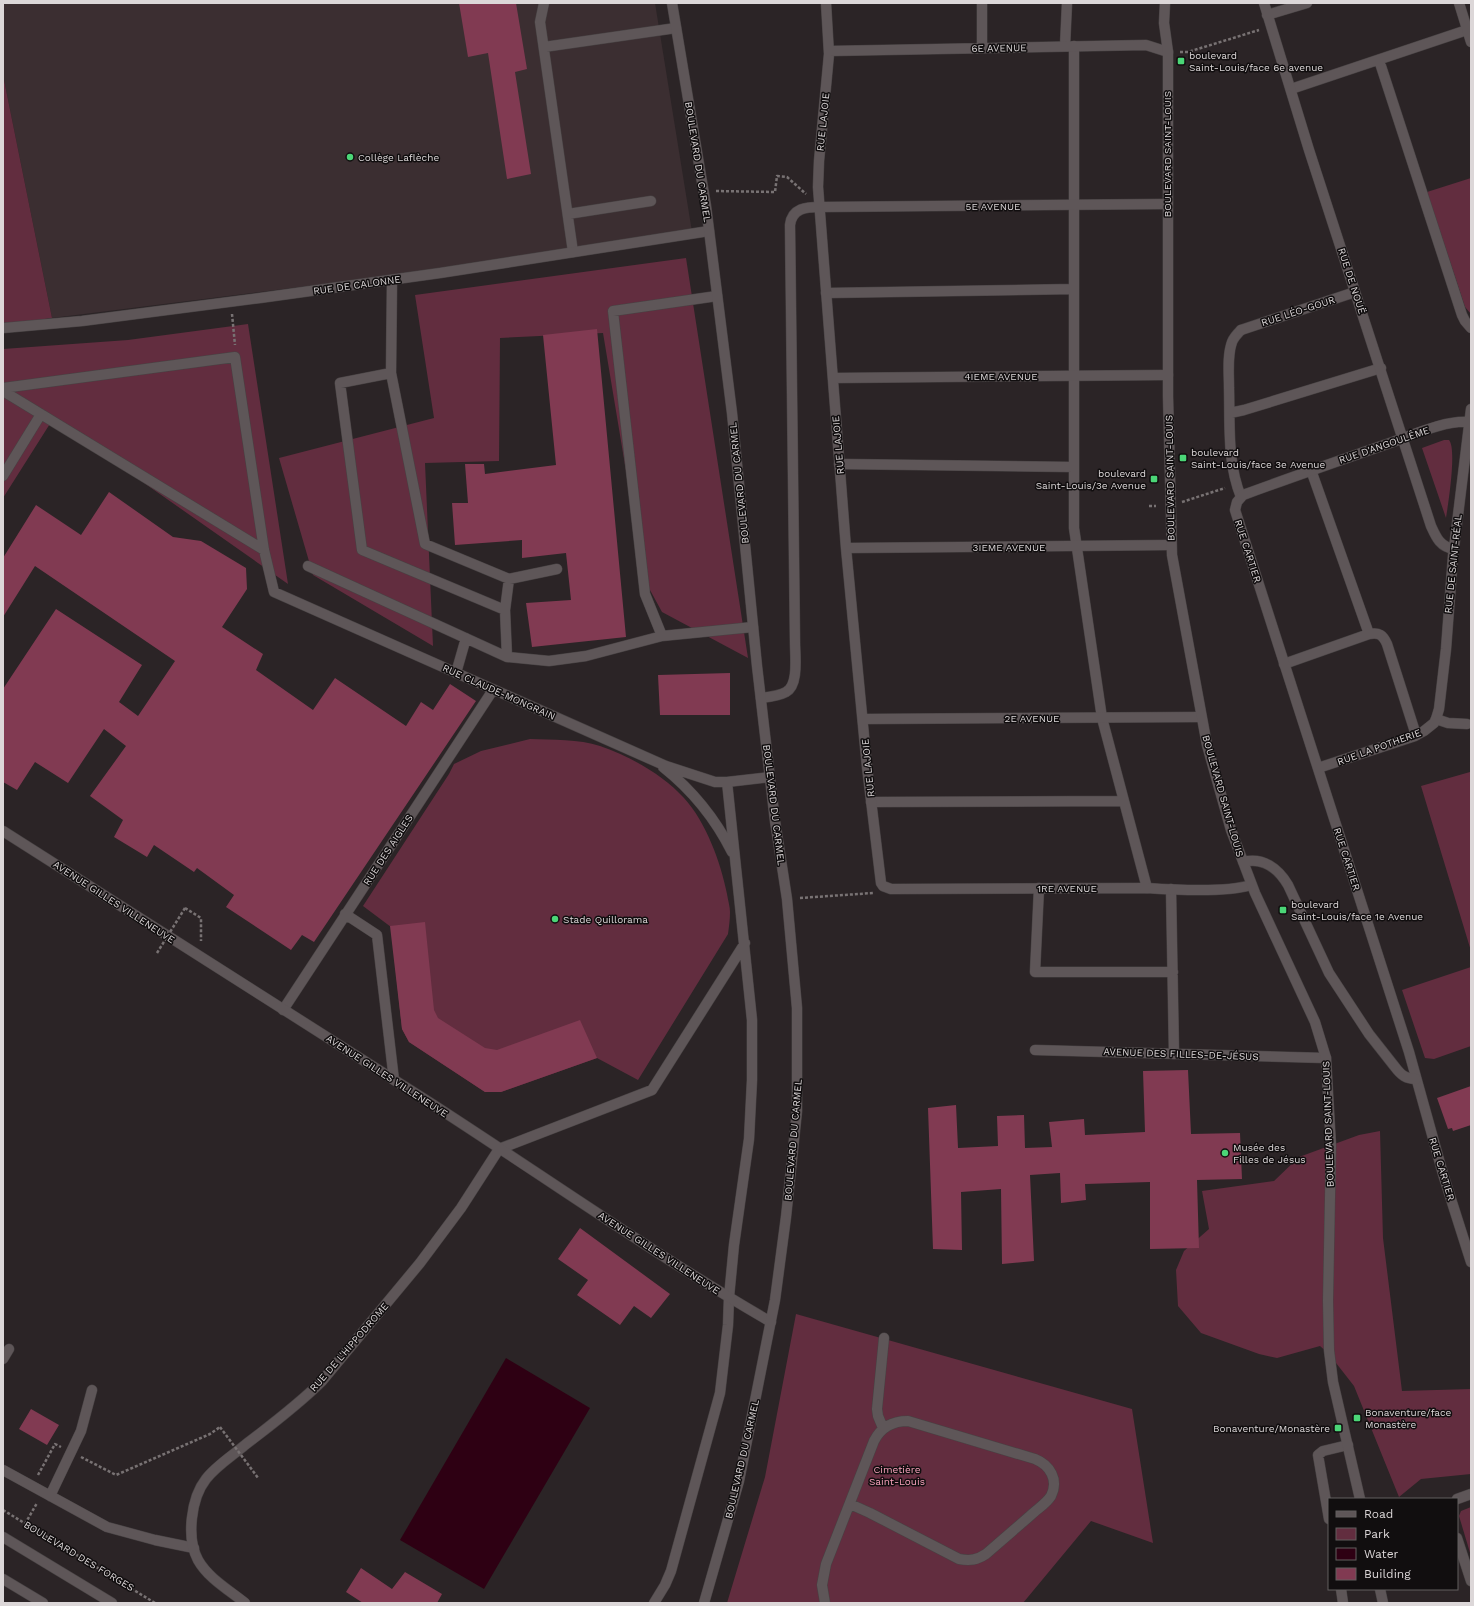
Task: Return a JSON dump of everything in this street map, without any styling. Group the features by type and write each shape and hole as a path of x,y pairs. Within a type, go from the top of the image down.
{"street":[{"path":"544,3 540,22 573,252"},
{"name":"BOULEVARD DU CARMEL","path":"672,3 704,191 732,413 753,626 770,777 787,899 797,1008 798,1084 794,1140 786,1217 771,1322 740,1481 704,1603"},
{"name":"RUE LAJOIE","path":"826,3 830,51 818,169 820,207 846,548 879,878 883,886"},
{"path":"982,3 982,48"},
{"path":"1067,3 1070,46 1074,205 1074,528 1102,718 1147,888"},
{"name":"BOULEVARD SAINT-LOUIS","path":"1165,3 1164,23 1168,52 1168,375 1171,545 1201,717 1213,768 1231,830 1251,885 1315,1022 1326,1058 1330,1146 1329,1350 1334,1382 1360,1498"},
{"name":"RUE DE NOUË","path":"1264,3 1355,292 1433,530 1443,546 1454,549"},
{"path":"1267,15 1307,3"},
{"path":"1459,3 1471,42"},
{"path":"544,47 676,28"},
{"path":"1291,89 1467,30"},
{"name":"6E AVENUE","path":"830,51 1146,45 1168,52"},
{"path":"1379,60 1462,315 1471,328"},
{"path":"568,214 651,201"},
{"name":"5E AVENUE","path":"761,698 785,693 792,687 794,678 795,627 790,225 792,216 799,210 820,207 1167,204"},
{"name":"RUE DE CALONNE","path":"3,328 82,322 392,280 709,231"},
{"path":"392,280 392,373 425,544 509,579 557,569"},
{"path":"826,293 1074,289"},
{"name":"RUE LÉO-GOUR","path":"1241,330 1355,292"},
{"path":"662,636 645,594 613,311 717,296"},
{"name":"RUE CARTIER","path":"1241,330 1234,338 1230,352 1232,466 1238,500 1235,512 1318,768 1416,1079 1443,1174 1471,1262"},
{"path":"3,389 235,357 264,550"},
{"path":"1230,413 1380,368"},
{"path":"392,373 340,383 362,550 505,610"},
{"name":"4IEME AVENUE","path":"833,378 1168,375"},
{"path":"3,389 41,414 264,550"},
{"name":"RUE DE SAINT-RÉAL","path":"1436,719 1446,648 1454,549 1471,409"},
{"path":"3,476 41,414"},
{"name":"RUE D'ANGOULÊME","path":"1238,500 1311,470 1403,438 1446,424 1469,422"},
{"path":"839,464 1074,467"},
{"path":"1311,470 1369,634"},
{"name":"3IEME AVENUE","path":"846,548 1171,545"},
{"name":"RUE CLAUDE-MONGRAIN","path":"264,550 274,592 666,766 715,782 770,777"},
{"path":"308,566 507,657 549,661 586,656 662,636 753,626"},
{"path":"507,657 505,610 509,579"},
{"path":"1284,664 1369,634 1379,634 1384,638 1387,644 1416,735"},
{"path":"456,673 466,638"},
{"name":"RUE DES AIGLES","path":"283,1010 493,690"},
{"name":"2E AVENUE","path":"863,719 1201,717"},
{"path":"1436,719 1448,723 1466,724"},
{"name":"RUE LA POTHERIE","path":"1318,768 1416,735 1426,729 1436,719"},
{"path":"652,759 673,776 705,809 723,835 736,861"},
{"path":"654,1603 672,1571 720,1393 728,1325 734,1245 750,1139 752,1020 727,782"},
{"path":"871,802 1124,801"},
{"name":"AVENUE GILLES VILLENEUVE","path":"3,831 394,1080 729,1297 771,1322"},
{"path":"1243,862 1254,860 1261,861 1270,865 1281,873 1288,885 1328,973 1342,995 1369,1034 1395,1067 1403,1076 1416,1079"},
{"name":"1RE AVENUE","path":"883,886 891,889 1147,888 1171,890 1229,889 1251,885"},
{"path":"1039,888 1035,972 1173,972"},
{"path":"1171,890 1174,1054"},
{"path":"345,914 377,935 394,1080"},
{"path":"499,1149 652,1090 745,943"},
{"name":"AVENUE DES FILLES-DE-JÉSUS","path":"1035,1050 1326,1058"},
{"name":"RUE DE L'HIPPODROME","path":"245,1603 214,1579 204,1569 198,1559 192,1537 192,1514 198,1491 213,1470 304,1399 322,1381 420,1262 461,1208 499,1149"},
{"path":"883,1428 878,1416 878,1409 884,1338"},
{"path":"3,1359 9,1349"},
{"path":"47,1494 81,1431 92,1390"},
{"path":"825,1603 822,1585 823,1574 874,1441 883,1428 892,1423 908,1421 1035,1459 1045,1463 1051,1471 1054,1480 1053,1490 1045,1503 986,1554 978,1559 969,1561 959,1559 850,1504"},
{"path":"1328,1513 1318,1456 1323,1451 1348,1445"},
{"path":"3,1470 107,1527 155,1540 194,1548"},
{"path":"1458,1499 1471,1494"},
{"path":"3,1537 112,1603"},
{"path":"1458,1541 1471,1581"},
{"path":"3,1579 43,1603"},
{"path":"1341,1590 1343,1603"},
{"path":"1380,1590 1383,1603"}],"path":[{"path":"1178,52 1188,52 1259,31"},
{"path":"704,191 775,192 777,176 787,176 820,207"},
{"path":"230,302 235,336 235,357"},
{"path":"1180,502 1230,487"},
{"path":"1149,506 1156,506"},
{"path":"787,899 872,893 883,886"},
{"path":"157,953 185,908 201,918 201,958"},
{"path":"138,1465 210,1434 220,1427 258,1478"},
{"path":"25,1524 47,1494"},
{"name":"BOULEVARD DES FORGES","path":"3,1510 155,1603"}],"shaded area":[{"name":"Collège Laflèche","path":"3,3 655,3 693,238 52,318 3,75"}],"green space":[{"path":"3,75 52,318 3,325"},
{"path":"1471,178 1471,314 1465,307 1427,192"},
{"path":"686,258 748,658 662,612 644,579 603,333 500,338 499,461 425,463 433,646 313,575 279,458 434,418 415,295"},
{"path":"248,324 288,584 53,419 3,498 3,349 128,340"},
{"path":"1444,440 1449,440 1452,454 1451,478 1446,518 1422,448"},
{"name":"Stade Quillorama","path":"530,739 565,740 592,744 623,755 645,767 666,781 684,798 706,831 717,856 730,910 728,934 638,1080 597,1058 501,1092 485,1092 409,1042 402,1029 391,927 363,906 454,764 481,751"},
{"path":"1470,772 1471,777 1471,951 1421,786"},
{"path":"1471,967 1471,1046 1434,1059 1425,1058 1402,990"},
{"path":"1380,1131 1383,1238 1402,1391 1471,1389 1471,1474 1421,1479 1399,1497 1354,1386 1329,1354 1320,1346 1277,1358 1259,1354 1201,1333 1178,1306 1176,1270 1184,1251 1209,1229 1202,1191 1274,1181 1299,1157 1359,1135"},
{"name":"Cimetière Saint-Louis","path":"796,1314 1132,1409 1153,1543 1091,1521 1023,1603 727,1603 765,1477"},
{"path":"1471,1507 1471,1556 1459,1516 1461,1511"}],"water":[{"path":"506,1358 590,1408 484,1589 400,1540"}],"building":[{"path":"459,3 516,3 527,69 515,72 531,174 507,179 488,53 468,57"},
{"path":"597,329 626,637 532,647 526,603 571,600 566,553 522,558 522,540 455,545 452,503 468,503 465,464 484,464 485,474 556,465 543,335"},
{"path":"109,492 173,537 201,541 246,568 247,589 222,627 263,654 256,670 313,710 335,678 406,726 421,702 433,710 450,684 476,701 314,942 302,935 291,950 226,907 234,895 197,868 194,872 154,845 147,857 114,837 123,820 90,796 126,746 104,729 68,783 35,762 17,790 3,782 3,689 56,609 142,665 119,702 138,716 175,661 35,566 3,617 3,558 36,505 81,535"},
{"path":"730,673 730,715 660,715 658,675"},
{"path":"425,922 434,1010 438,1018 485,1048 497,1050 580,1020 597,1058 501,1092 485,1092 409,1042 402,1029 390,926"},
{"path":"1188,1070 1191,1134 1240,1133 1242,1179 1197,1180 1199,1248 1150,1249 1150,1182 1085,1184 1086,1200 1061,1203 1060,1173 1030,1175 1034,1261 1002,1264 1001,1189 961,1192 962,1250 933,1249 928,1108 956,1105 958,1148 998,1146 997,1116 1024,1115 1025,1148 1052,1147 1049,1122 1084,1119 1085,1135 1145,1132 1143,1071"},
{"path":"1471,1086 1471,1125 1453,1131 1452,1128 1448,1129 1437,1098"},
{"path":"580,1228 670,1294 651,1318 634,1306 620,1325 577,1295 588,1280 558,1259"},
{"path":"31,1409 59,1425 47,1445 19,1429"},
{"path":"361,1568 392,1589 405,1572 442,1594 437,1603 363,1603 346,1592"}],"place":[{"name":"boulevard Saint-Louis/face 6e avenue","path":"1181,61"},
{"name":"Collège Laflèche","path":"350,157"},
{"name":"boulevard Saint-Louis/face 3e Avenue","path":"1183,458"},
{"name":"boulevard Saint-Louis/3e Avenue","path":"1154,479"},
{"name":"boulevard Saint-Louis/face 1e Avenue","path":"1283,910"},
{"name":"Stade Quillorama","path":"555,919"},
{"name":"Musée des Filles de Jésus","path":"1225,1153"},
{"name":"Bonaventure/face Monastère","path":"1357,1418"},
{"name":"Bonaventure/Monastère","path":"1338,1428"}]}
